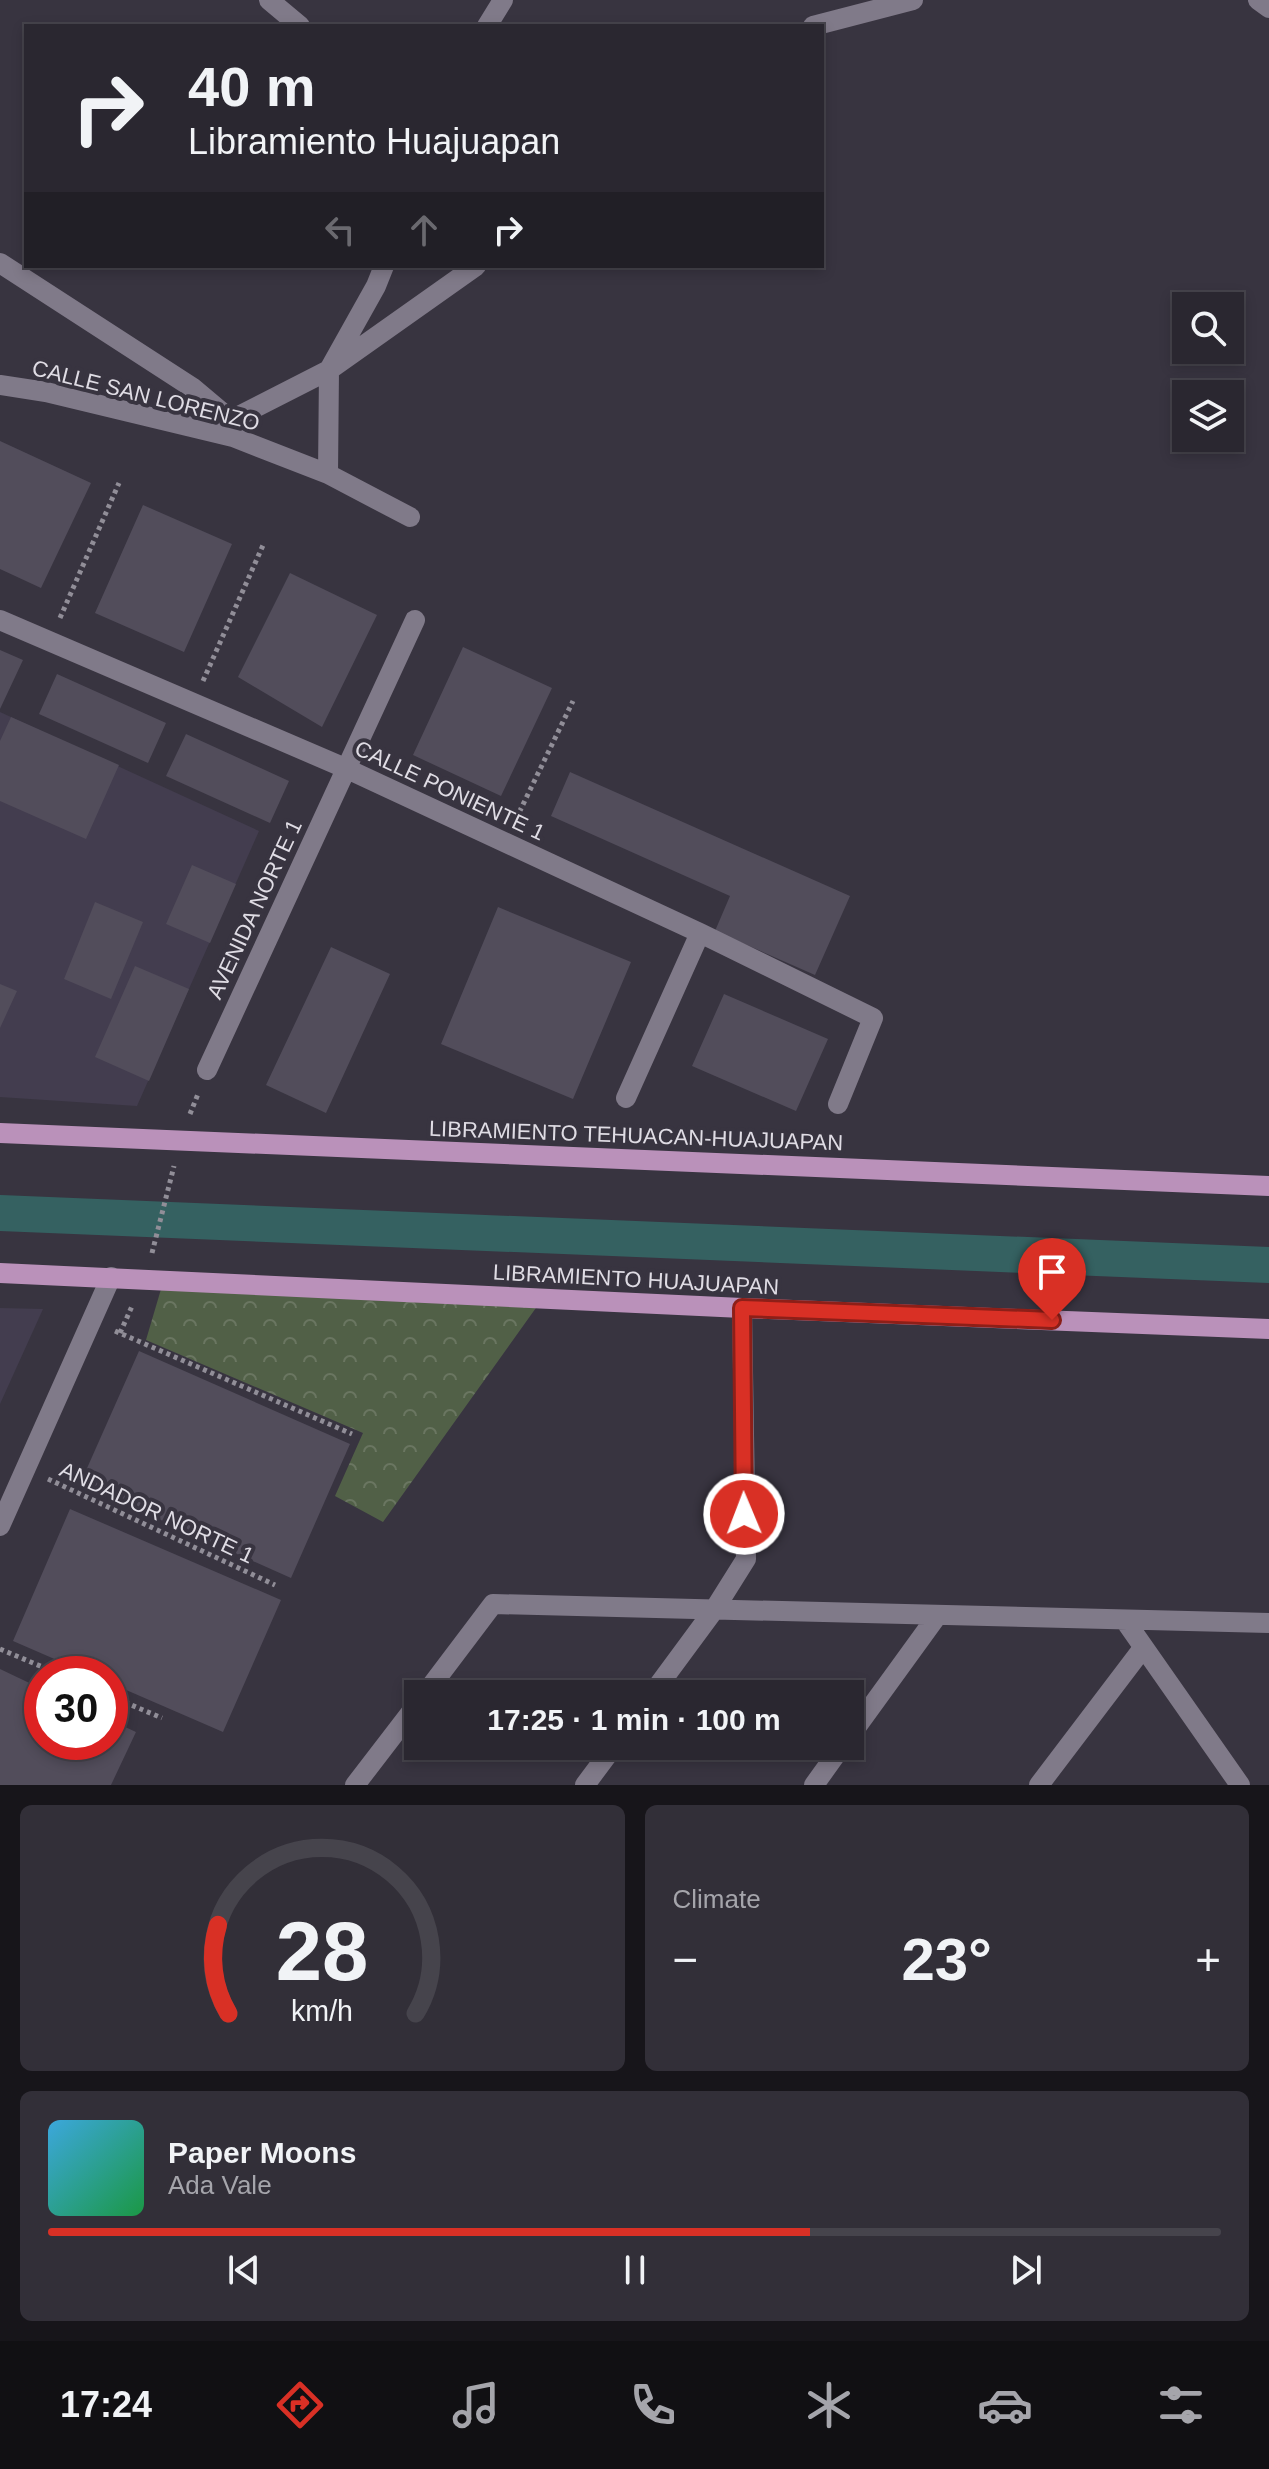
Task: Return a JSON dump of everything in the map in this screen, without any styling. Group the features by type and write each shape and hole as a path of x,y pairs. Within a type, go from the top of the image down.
{"main road":[{"name":"LIBRAMIENTO TEHUACAN-HUAJUAPAN","path":"0,1133 1269,1186"},
{"name":"LIBRAMIENTO HUAJUAPAN","path":"0,1273 1269,1329"}],"street":[{"path":"269,0 298,24"},
{"path":"488,24 503,0"},
{"path":"821,24 913,0"},
{"path":"1258,0 1269,8"},
{"path":"0,263 193,388 232,429 329,370 473,268"},
{"path":"328,474 329,370 383,268"},
{"name":"CALLE SAN LORENZO","path":"0,385 232,429 410,517"},
{"name":"CALLE PONIENTE 1","path":"0,620 345,768 700,933 873,1018 838,1104"},
{"name":"AVENIDA NORTE 1","path":"207,1070 415,620"},
{"path":"626,1098 700,933"},
{"path":"0,1526 111,1277"},
{"path":"662,1680 714,1610 746,1559 742,1308"},
{"path":"436,1680 493,1604 1126,1622 1269,1623"},
{"path":"864,1717 937,1616"},
{"path":"1126,1622 1240,1785"},
{"path":"1039,1785 1143,1648"},
{"path":"355,1785 404,1721"},
{"path":"585,1785 604,1760"},
{"path":"814,1785 832,1760"}],"path":[{"path":"50,641 119,483"},
{"path":"193,703 264,543"},
{"path":"505,842 573,701"},
{"path":"120,1333 144,1279 181,1139 207,1070"},
{"path":"91,1320 352,1434"},
{"name":"ANDADOR NORTE 1","path":"26,1469 275,1585"},
{"path":"0,1649 24,1659"},
{"path":"128,1704 162,1718"}],"shaded area":[{"path":"0,712 259,831 137,1106 0,1097"},
{"path":"0,1308 43,1309 0,1404"}],"green space":[{"path":"164,1279 543,1298 383,1522 335,1496 363,1433 146,1340"}],"building":[{"path":"0,441 91,483 41,588 0,569"},
{"path":"143,505 232,544 184,652 95,613"},
{"path":"290,573 377,615 322,727 238,677"},
{"path":"463,647 552,688 501,796 413,755"},
{"path":"0,650 23,660 0,709"},
{"path":"57,674 166,723 148,763 39,714"},
{"path":"11,717 119,765 86,839 0,801 0,741"},
{"path":"186,734 289,781 270,823 166,776"},
{"path":"570,772 850,896 815,975 715,931 730,896 551,816"},
{"path":"192,865 236,884 210,943 166,924"},
{"path":"95,902 143,922 111,999 64,979"},
{"path":"498,907 631,962 573,1099 441,1044"},
{"path":"331,947 390,974 326,1113 266,1085"},
{"path":"135,966 189,989 149,1081 95,1057"},
{"path":"0,984 17,991 0,1028"},
{"path":"724,994 828,1039 796,1111 692,1066"},
{"path":"139,1351 350,1444 291,1578 80,1484"},
{"path":"70,1509 281,1600 223,1732 128,1691 128,1656 48,1656 13,1641"},
{"path":"0,1669 24,1680 24,1760 123,1760 111,1785 0,1785"},
{"path":"128,1728 136,1732 128,1749"}],"waterway":[{"path":"0,1213 1269,1265"}],"route":[{"path":"744,1514 742,1308 1052,1320"}]}
